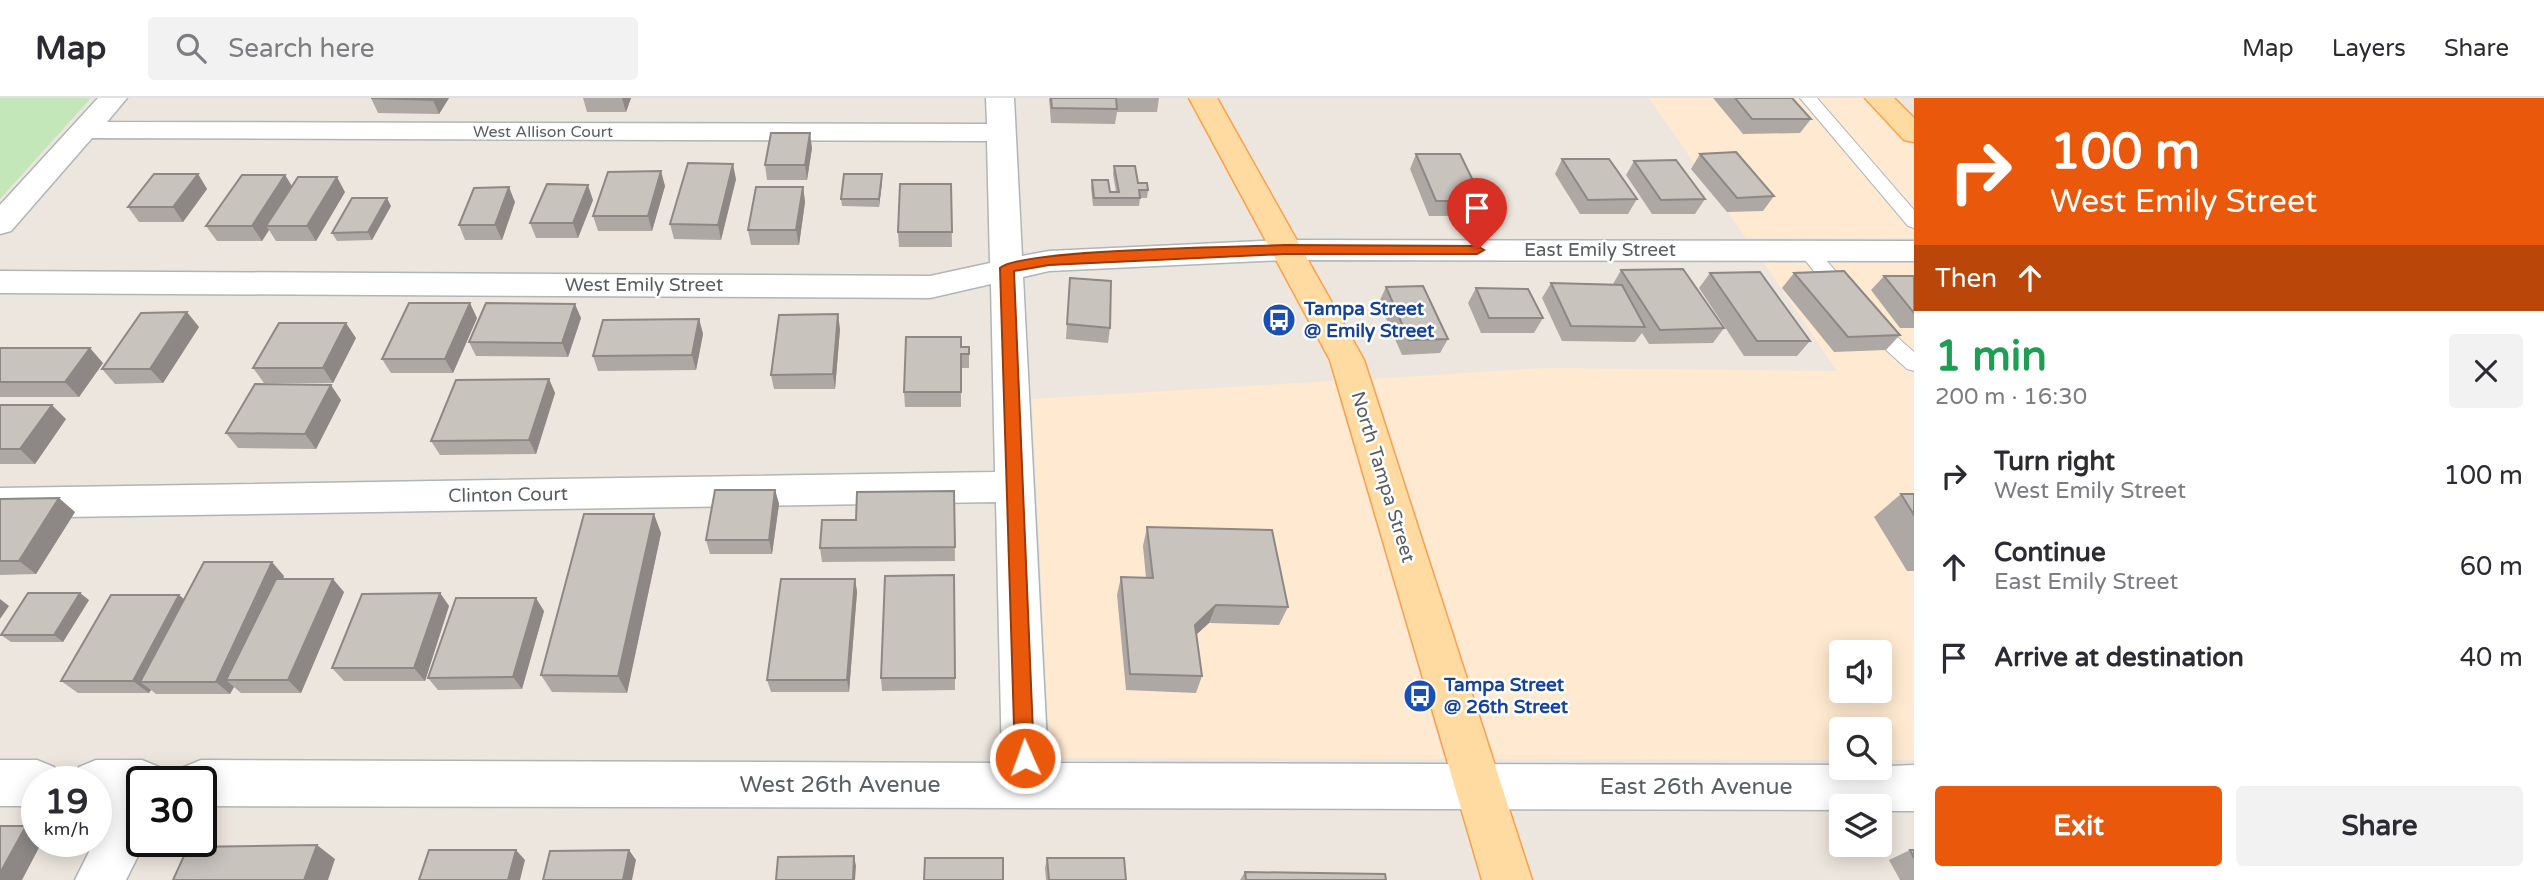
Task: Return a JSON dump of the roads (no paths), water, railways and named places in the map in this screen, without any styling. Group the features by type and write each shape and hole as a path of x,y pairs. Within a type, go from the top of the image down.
{"main road":[{"name":"North Tampa Street","path":"1203,98 1347,359 1507,880"},
{"path":"1880,98 1914,134"}],"street":[{"path":"0,224 113,98"},
{"path":"1001,116 1026,786"},
{"name":"West Allison Court","path":"84,130 1001,116"},
{"name":"East Emily Street","path":"1285,250 1914,251"},
{"name":"West Emily Street","path":"0,282 930,287 1007,268 1049,261 1285,250"},
{"name":"Clinton Court","path":"0,503 1016,487"},
{"path":"0,783 21,783"},
{"name":"West 26th Avenue","path":"217,783 1478,786"},
{"name":"East 26th Avenue","path":"1478,786 1914,788"},
{"path":"100,880 126,829"}],"lane":[{"path":"1808,98 1914,222"},
{"path":"1807,250 1867,320 1914,364"}],"place":[{"name":"Tampa Street @ Emily Street","path":"1279,320"},
{"name":"Tampa Street @ 26th Street","path":"1420,696"}]}
